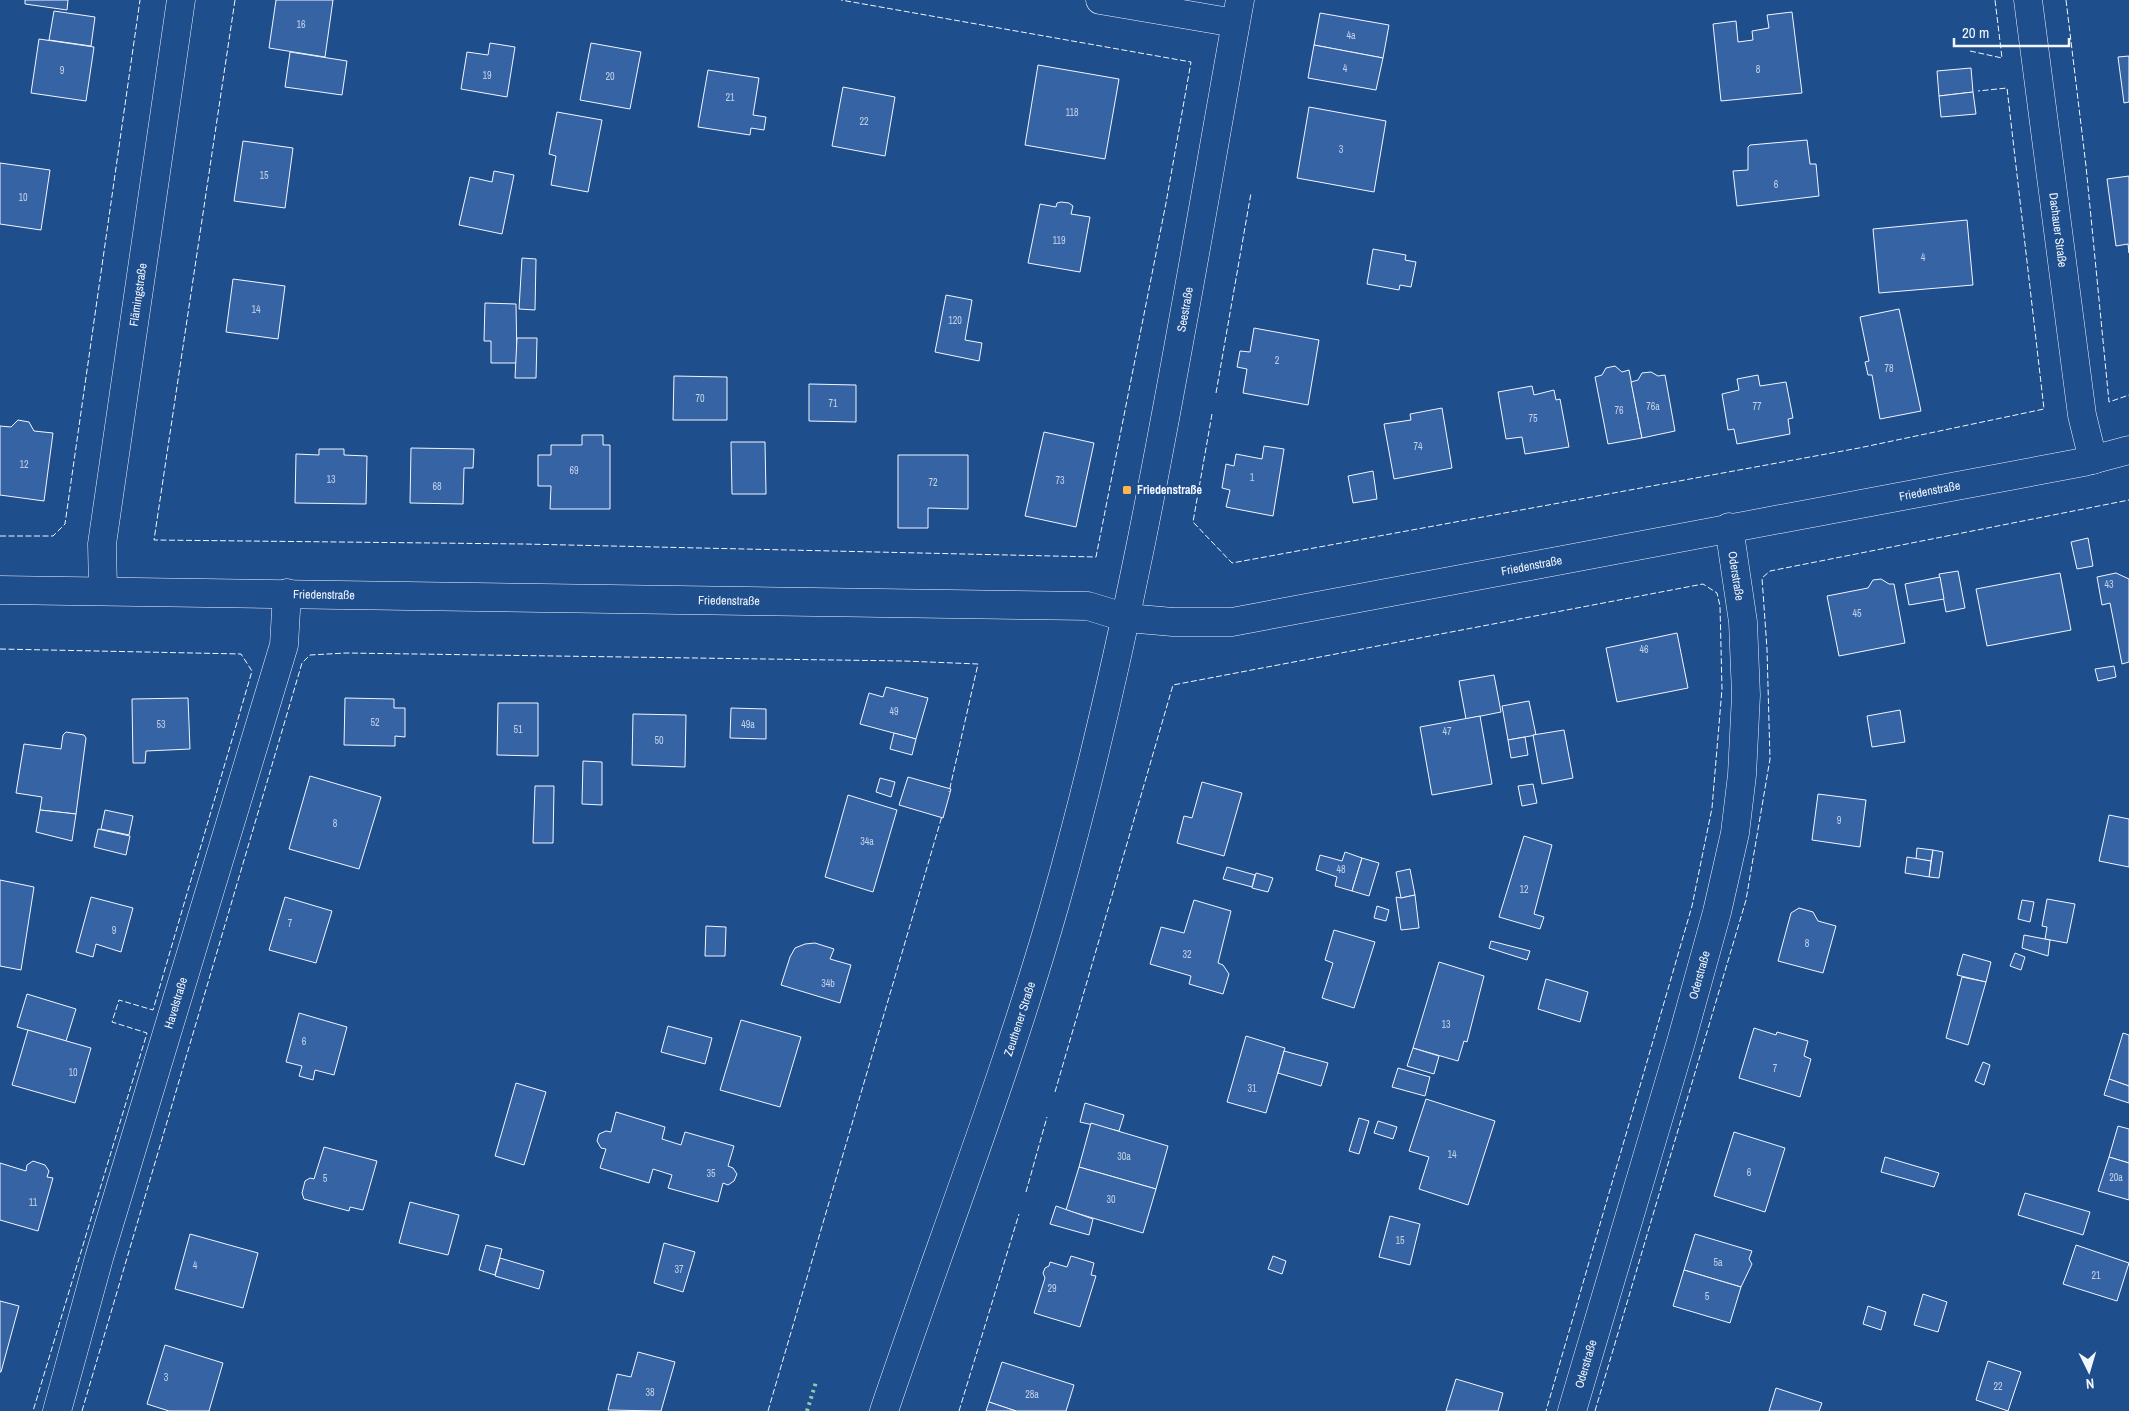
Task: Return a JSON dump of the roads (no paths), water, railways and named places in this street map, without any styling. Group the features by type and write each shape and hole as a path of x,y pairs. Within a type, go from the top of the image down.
{"street":[{"name":"Flämingstraße","path":"102,590 102,544 181,0"},
{"path":"1100,0 1238,12"},
{"name":"Dachauer Straße","path":"2028,0 2082,414 2093,460"},
{"name":"Seestraße","path":"1127,618 1145,531 1238,12"},
{"name":"Friedenstraße","path":"0,590 1088,606 1127,618 1173,622 1232,622 1728,527 2093,460 2129,450"},
{"name":"Oderstraße","path":"1572,1411 1681,1042 1717,912 1735,833 1742,775 1746,695 1744,622 1728,527"},
{"name":"Havelstraße","path":"57,1411 99,1258 284,646 287,593"},
{"name":"Zeuthener Straße","path":"884,1411 1026,1000 1055,902 1127,618"}],"place":[{"name":"Friedenstraße","path":"1127,490"}]}
